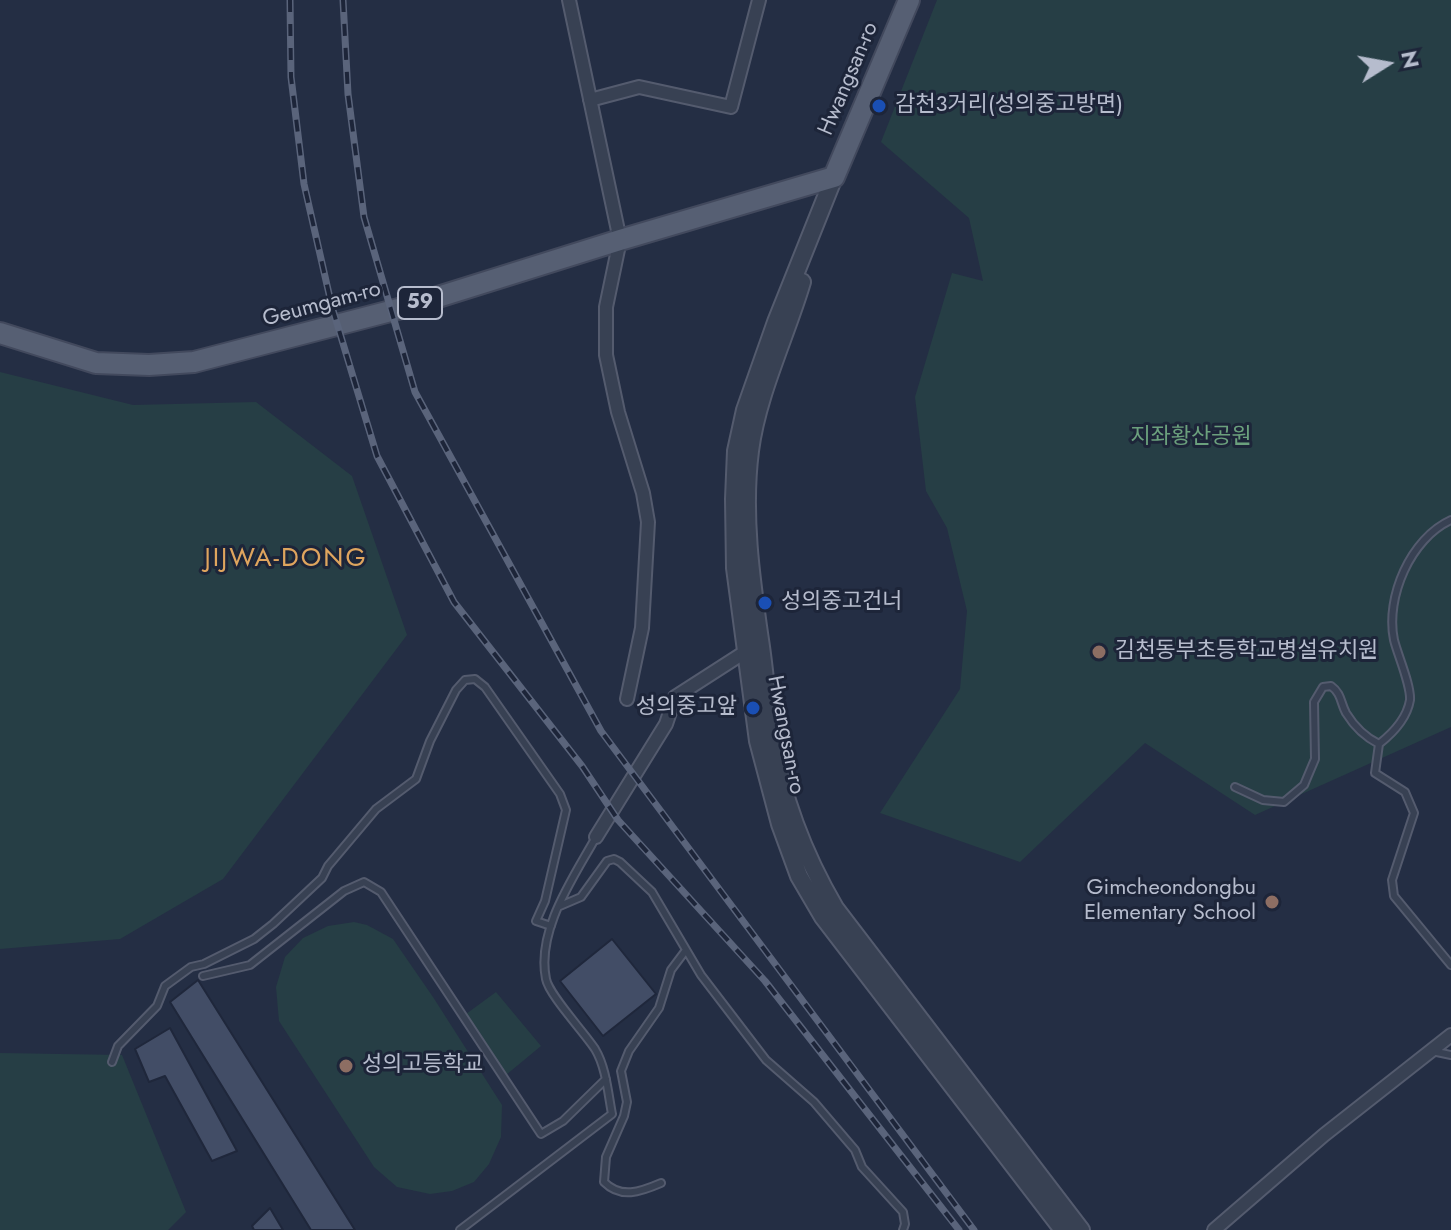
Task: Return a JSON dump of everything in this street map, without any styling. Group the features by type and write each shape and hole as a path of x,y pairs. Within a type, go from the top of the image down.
{"main road":[{"name":"Hwangsan-ro","path":"834,177 909,0"},
{"name":"Geumgam-ro","path":"0,333 96,363 149,365 194,362 406,307 834,177"}],"street":[{"path":"569,0 620,240 606,307 606,355 648,522 642,628 627,699"},
{"path":"590,100 639,87 731,107 759,0"},
{"name":"Hwangsan-ro","path":"834,177 776,322 745,410 736,451 735,568 758,741 780,824 799,876 823,917 1063,1230"},
{"name":"Hwangsan-ro","path":"834,177 759,412 750,451 750,565 772,737 782,779 812,869 835,908 1081,1230"},
{"path":"596,837 666,724 675,697 745,652"},
{"path":"1214,1230 1324,1135 1451,1035"}],"lane":[{"path":"1451,520 1437,526 1418,548 1403,574 1396,595 1393,636 1410,696 1406,714 1391,735 1379,744 1375,773 1405,792 1414,813 1392,880 1394,896 1451,965"},
{"path":"112,1062 118,1046 157,1006 165,986 191,967 204,964 254,939 273,924 322,878 328,866 376,809 416,779 430,741 456,690 465,680 475,679 485,687 560,794 566,810 545,901 536,921 551,926"},
{"path":"1235,787 1263,800 1284,802 1304,785 1315,759 1314,702 1323,687 1331,686 1340,693 1346,713 1366,738 1379,744"},
{"path":"460,1230 612,1114 597,1052 545,981 546,947 551,926 596,837"},
{"path":"560,906 581,897 601,867 614,859 652,892 716,996 766,1060 814,1102 855,1150 862,1167 903,1212 903,1230"},
{"path":"203,976 250,965 344,891 364,882 381,892 541,1134 563,1121 606,1079"},
{"path":"661,1183 640,1192 619,1192 604,1182 603,1168 627,1102 621,1071 629,1051 659,1008 671,970 686,950"},
{"path":"1432,1051 1451,1055"}],"green space":[{"name":"지좌황산공원","path":"937,0 1451,0 1451,727 1255,815 1145,743 1020,862 880,813 960,689 967,611 947,528 926,491 915,397 952,273 983,281 969,218 881,142"},
{"path":"0,372 133,405 256,402 352,476 407,635 223,879 120,939 0,949"},
{"path":"354,922 367,925 393,939 502,1105 501,1137 489,1164 474,1182 452,1191 430,1194 397,1187 374,1167 279,1021 276,987 285,957 303,938 328,926"},
{"path":"496,992 541,1046 506,1075 466,1014"},
{"path":"0,1053 122,1055 186,1212 168,1230 0,1230"}],"building":[{"path":"612,939 656,994 603,1036 560,981"},
{"path":"198,980 355,1230 311,1230 170,1002"},
{"path":"170,1028 237,1151 212,1161 165,1076 149,1082 135,1049"},
{"path":"270,1208 283,1230 254,1230 252,1226"}],"railway":[{"path":"290,0 291,77 304,184 332,307 377,456 454,602 582,766 618,820 765,981 959,1230"},
{"path":"343,0 348,94 364,217 415,392 601,731 974,1230"}],"place":[{"name":"감천3거리(성의중고방면)","path":"879,106"},
{"name":"성의중고건너","path":"765,603"},
{"name":"김천동부초등학교병설유치원","path":"1099,652"},
{"name":"성의중고앞","path":"753,708"},
{"name":"Gimcheondongbu Elementary School","path":"1272,902"},
{"name":"성의고등학교","path":"346,1066"}],"district":[{"name":"JIJWA-DONG","path":"286,560"}]}
